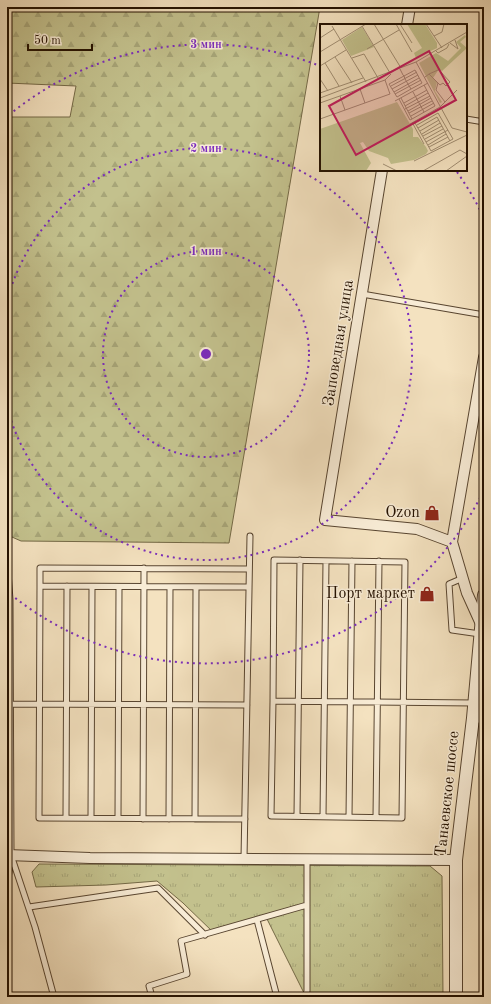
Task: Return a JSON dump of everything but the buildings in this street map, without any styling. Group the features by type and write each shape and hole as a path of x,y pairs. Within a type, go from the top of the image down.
{"street":[{"path":"407,24 410,7"},
{"name":"Заповедная улица","path":"382,171 325,520 417,529 452,542"},
{"path":"482,620 467,593 452,542 484,357"},
{"name":"Танаевское шоссе","path":"456,997 456,860 478,717 474,703 484,595"},
{"path":"9,855 90,858 456,860"}],"lane":[{"path":"467,119 484,122"},
{"path":"362,294 484,315"},
{"path":"244,859 250,536"},
{"path":"7,558 10,600 11,704 9,855 7,887"},
{"path":"274,560 326,561 405,562 402,818 271,816 274,560"},
{"path":"297,816 300,560"},
{"path":"323,817 326,561"},
{"path":"349,817 352,561"},
{"path":"376,817 379,561"},
{"path":"245,819 39,818 40,568 249,569"},
{"path":"143,819 144,568"},
{"path":"463,578 450,584 452,630 482,620"},
{"path":"40,586 249,587"},
{"path":"66,818 67,586"},
{"path":"91,818 92,586"},
{"path":"118,818 119,587"},
{"path":"169,819 170,587"},
{"path":"195,819 196,587"},
{"path":"272,701 474,703"},
{"path":"11,704 247,705"},
{"path":"9,855 29,907 54,997"},
{"path":"305,997 307,991 307,859"},
{"path":"29,907 158,888 204,935"},
{"path":"152,997 149,986 187,974 181,942 307,906"},
{"path":"257,920 277,997"}],"green space":[{"path":"7,7 320,7 229,543 21,541 12,537 7,537 7,117 70,117 76,86 7,83"},
{"path":"39,864 430,866 442,876 443,997 306,997 267,919 214,933 183,903 157,881 106,885 36,887 32,872"},
{"path":"484,935 484,997 481,997"}],"place":[{"name":"Ozon","path":"432,513"},
{"name":"Порт маркет","path":"427,594"}]}
